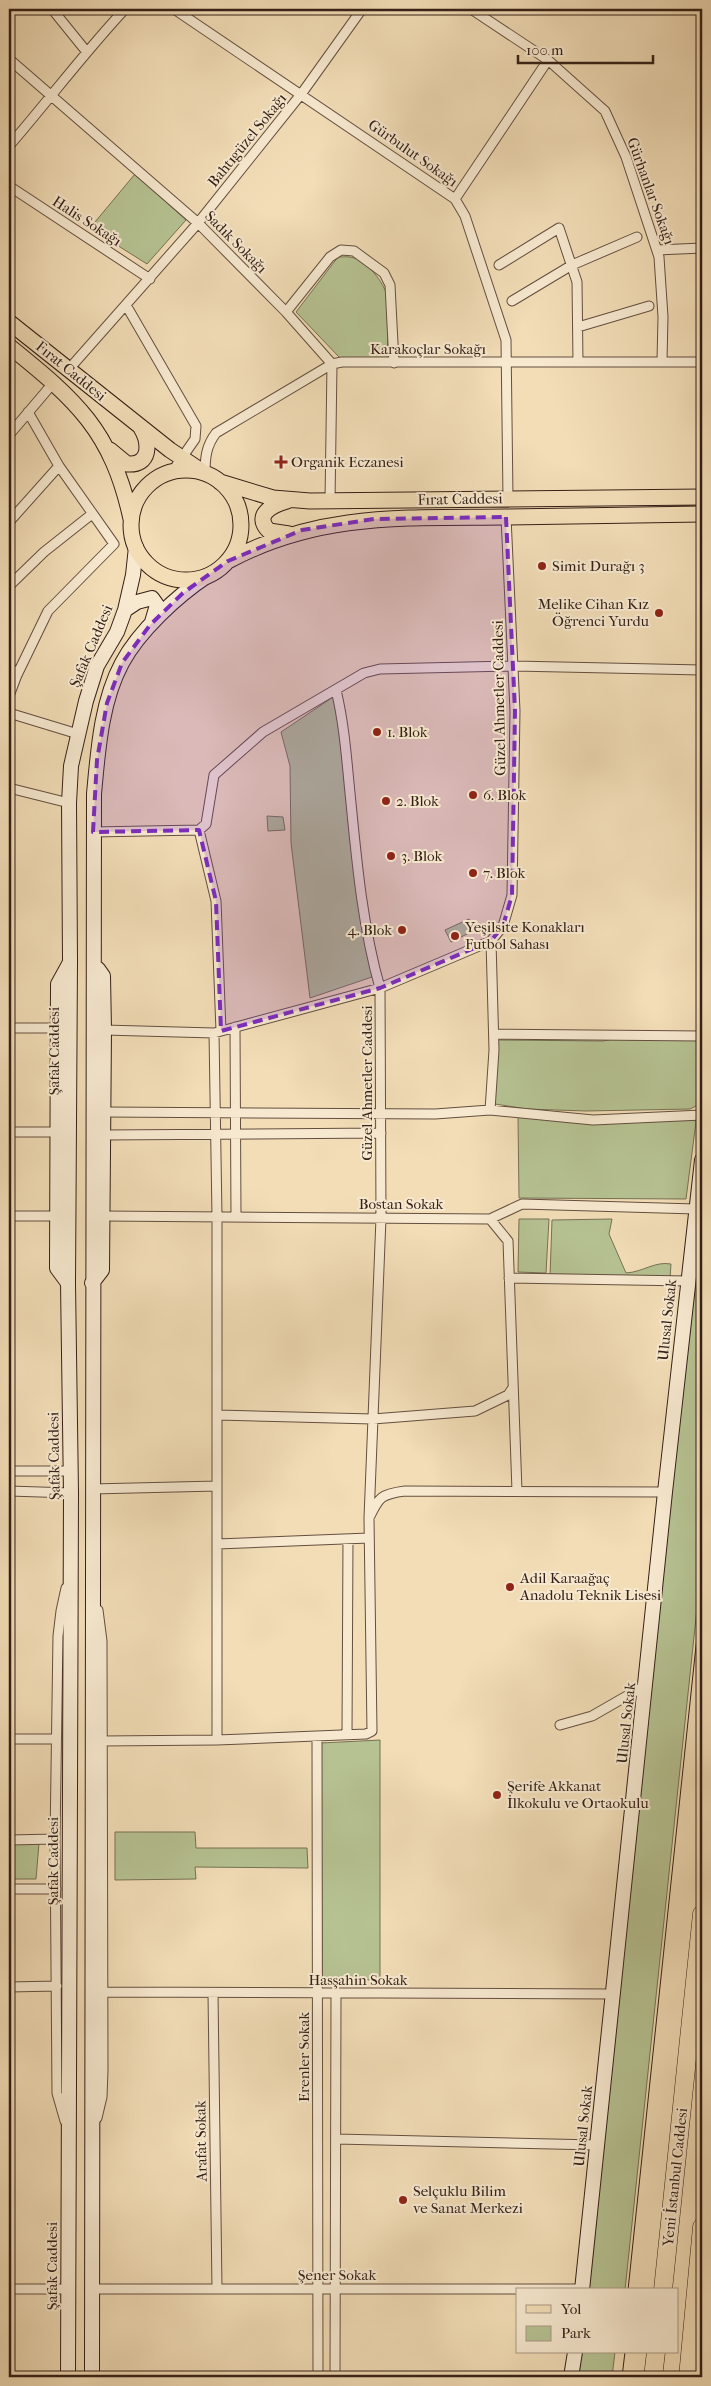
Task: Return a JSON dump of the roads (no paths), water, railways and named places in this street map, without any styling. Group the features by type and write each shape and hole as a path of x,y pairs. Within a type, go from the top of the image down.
{"highway":[{"name":"Yeni İstanbul Caddesi","path":"663,2288 702,1914"},
{"path":"688,2377 702,2227"},
{"path":"653,2377 656,2354"}],"main road":[{"name":"Fırat Caddesi","path":"9,322 139,426 181,458 206,474"},
{"name":"Fırat Caddesi","path":"9,346 54,382 92,422 108,447 122,485 131,522"},
{"path":"108,447 127,464 140,462 147,453 148,447 139,426"},
{"path":"92,2377 93,832 97,760 107,703 122,663 150,625 184,593 207,576 228,560 237,545 241,520 232,495 220,482 206,474 189,470 172,472 156,479 144,490 135,505 131,522 136,547 151,567 165,576 182,580 207,576"},
{"name":"Fırat Caddesi","path":"220,482 259,494 291,500 702,497"},
{"path":"289,534 269,531 262,518 269,508 291,500"},
{"name":"Fırat Caddesi","path":"228,560 289,534 327,524 366,520 702,514"},
{"name":"Şafak Caddesi","path":"68,2377 71,1571 68,1283 69,803 71,766 78,734 97,666 117,632 125,610 134,576 136,547"},
{"path":"125,610 137,602 152,598 157,605 150,625"},
{"path":"68,1283 57,1268 58,984 70,961"},
{"path":"92,1284 102,1270 104,1112 102,976 93,962"},
{"name":"Ulusal Sokak","path":"582,2288 665,1492 702,1160"},
{"path":"70,1631 92,1631"},
{"path":"69,2089 92,2089"},
{"path":"572,2377 575,2354"}],"street":[{"path":"52,9 86,51"},
{"path":"9,146 52,96 86,51 125,9"},
{"name":"Gürbulut Sokağı","path":"174,9 454,198 465,216 502,322 508,362 508,498"},
{"name":"Bahtıgüzel Sokağı","path":"69,369 198,223 302,94 362,9"},
{"name":"Gürhanlar Sokağı","path":"471,9 548,60 605,111 626,157 659,257 664,317 662,361"},
{"path":"454,198 548,60"},
{"name":"Sadık Sokağı","path":"11,64 52,96 198,223 286,312 332,364"},
{"name":"Halis Sokağı","path":"9,186 150,279"},
{"path":"499,265 558,228 577,282 578,362"},
{"path":"512,301 572,265 637,237"},
{"path":"657,250 702,248"},
{"path":"286,312 330,258 341,250 354,251 384,273 390,286 394,362"},
{"path":"126,305 196,426 195,439 172,472"},
{"path":"578,327 649,306"},
{"name":"Karakoçlar Sokağı","path":"206,474 205,456 209,442 216,433 332,364 394,362 702,362"},
{"path":"330,500 332,364"},
{"path":"9,435 54,382"},
{"path":"9,696 17,674 48,611 114,544 59,466 28,412"},
{"path":"9,522 59,466"},
{"path":"9,586 44,552 92,514"},
{"name":"Güzel Ahmetler Caddesi","path":"347,1734 366,1734 372,1731 369,1518 381,1218 380,988 491,941 503,926 512,895 514,666 506,517"},
{"path":"9,666 17,674"},
{"path":"93,832 199,830 206,824 214,775 263,732 364,673 380,669 514,666 702,670"},
{"path":"104,1030 218,1032 380,988 364,916 344,726 336,690"},
{"path":"9,713 78,734"},
{"path":"9,788 69,803"},
{"path":"199,830 216,901 218,1032 215,1112 217,1217 217,1740"},
{"path":"490,1110 494,1034 491,941"},
{"path":"235,1027 236,1217"},
{"path":"9,1028 59,1028"},
{"path":"494,1034 702,1036"},
{"path":"104,1112 381,1112 436,1114 490,1110 593,1120 702,1115"},
{"path":"9,1132 58,1132"},
{"path":"103,1136 381,1133"},
{"name":"Bostan Sokak","path":"102,1216 490,1219 522,1204 696,1209"},
{"path":"9,1216 58,1216"},
{"path":"490,1219 508,1241 517,1492"},
{"path":"508,1278 688,1281"},
{"path":"217,1416 373,1419 475,1411 508,1395 512,1389"},
{"path":"9,1471 71,1471"},
{"path":"92,1489 217,1486"},
{"path":"9,1491 71,1493"},
{"path":"369,1518 378,1500 386,1493 405,1491 665,1492"},
{"path":"217,1544 369,1538"},
{"path":"102,1741 217,1740 317,1737 347,1734 348,1539"},
{"path":"69,2136 57,2093 55,1839 58,1636 61,1611 71,1571"},
{"path":"92,1574 102,1640 103,1992 102,2097 92,2138"},
{"path":"560,1725 592,1716 646,1685"},
{"name":"Erenler Sokak","path":"317,1737 318,2377"},
{"path":"9,1739 56,1739"},
{"path":"9,1840 55,1839"},
{"path":"9,1889 56,1889"},
{"path":"9,1987 57,1986"},
{"name":"Hasşahin Sokak","path":"103,1992 613,1994"},
{"name":"Arafat Sokak","path":"213,1993 217,2289"},
{"path":"335,2377 336,1993"},
{"path":"336,2139 597,2145"},
{"path":"9,2289 68,2289"},
{"name":"Şener Sokak","path":"91,2289 516,2290"}],"tram line":[{"path":"628,2288 702,1589"},
{"path":"622,2377 625,2354"}],"place":[{"name":"Organik Eczanesi","path":"281,462"},
{"name":"Simit Durağı 3","path":"542,566"},
{"name":"Melike Cihan Kız Öğrenci Yurdu","path":"659,613"},
{"name":"1. Blok","path":"377,732"},
{"name":"6. Blok","path":"473,795"},
{"name":"2. Blok","path":"386,801"},
{"name":"3. Blok","path":"391,856"},
{"name":"7. Blok","path":"473,873"},
{"name":"4. Blok","path":"402,930"},
{"name":"Yeşilsite Konakları Futbol Sahası","path":"455,936"},
{"name":"Adil Karaağaç Anadolu Teknik Lisesi","path":"510,1587"},
{"name":"Şerife Akkanat İlkokulu ve Ortaokulu","path":"497,1795"},
{"name":"Selçuklu Bilim ve Sanat Merkezi","path":"403,2200"}]}
